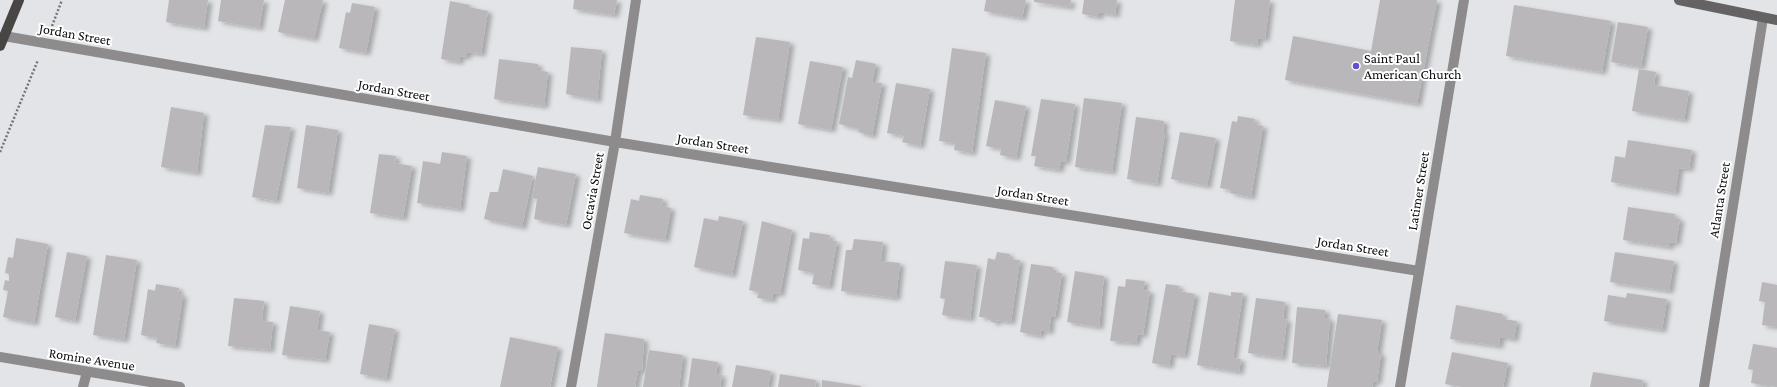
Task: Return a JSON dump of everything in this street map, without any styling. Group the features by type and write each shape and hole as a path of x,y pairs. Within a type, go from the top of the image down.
{"main road":[{"path":"0,46 19,0"}],"street":[{"name":"Octavia Street","path":"571,387 615,142 636,0"},
{"name":"Latimer Street","path":"1400,387 1464,0"},
{"path":"1679,0 1777,20"},
{"name":"Atlanta Street","path":"1704,387 1762,18"},
{"name":"Jordan Street","path":"4,36 615,142 1419,271"},
{"name":"Romine Avenue","path":"0,357 180,387"},
{"path":"83,387 87,372"}],"path":[{"path":"0,152 62,0"}],"building":[{"path":"169,0 208,0 204,28 166,22"},
{"path":"221,0 264,0 259,28 218,21"},
{"path":"285,0 323,0 314,39 278,32"},
{"path":"574,0 617,0 614,15 573,9"},
{"path":"986,0 1026,0 1022,18 984,11"},
{"path":"1034,0 1071,0 1070,7 1034,2"},
{"path":"1084,0 1117,0 1115,15 1099,12 1099,17 1082,14"},
{"path":"1235,0 1270,0 1265,39 1258,38 1257,45 1230,41"},
{"name":"Saint Paul American Church","path":"1380,0 1437,0 1417,104 1285,80 1293,36 1371,51"},
{"path":"450,1 470,5 469,7 488,11 481,54 467,52 467,57 460,56 459,62 441,59"},
{"path":"352,3 375,7 366,53 339,48 346,12 350,13"},
{"path":"1514,5 1611,21 1602,72 1506,56"},
{"path":"1618,22 1648,27 1641,67 1611,62"},
{"path":"756,37 790,42 778,120 743,115"},
{"path":"571,47 602,50 597,100 566,94"},
{"path":"952,48 986,53 972,153 954,150 955,143 939,141"},
{"path":"499,59 538,64 538,70 548,72 544,106 494,99"},
{"path":"856,60 876,64 872,82 882,83 872,136 858,132 859,129 839,124 848,77 852,78"},
{"path":"810,61 843,67 831,130 798,124"},
{"path":"1639,69 1656,72 1654,85 1689,91 1684,120 1632,111"},
{"path":"896,83 930,89 920,146 902,142 904,136 887,133"},
{"path":"1084,98 1122,103 1112,172 1075,167"},
{"path":"1041,99 1075,104 1066,162 1061,161 1059,170 1034,166 1036,156 1031,156"},
{"path":"995,100 1026,106 1016,158 1000,155 1001,149 986,146"},
{"path":"171,107 204,113 197,173 161,167"},
{"path":"1238,116 1255,119 1254,124 1263,126 1251,197 1230,193 1231,190 1220,188 1232,121 1237,122"},
{"path":"1136,117 1164,121 1163,133 1165,133 1157,184 1127,179"},
{"path":"265,125 291,127 276,201 252,197"},
{"path":"306,125 338,130 328,193 297,188"},
{"path":"1180,132 1216,138 1207,186 1171,179"},
{"path":"1628,140 1692,150 1689,169 1679,168 1675,193 1611,182 1615,156 1625,158"},
{"path":"442,152 467,156 460,209 417,203 423,161 440,164"},
{"path":"379,154 396,156 395,163 412,166 403,218 370,213"},
{"path":"538,167 576,174 566,225 534,219 537,199 532,198"},
{"path":"503,169 533,176 522,227 484,219 490,192 498,192"},
{"path":"640,195 663,199 662,206 671,208 665,240 624,233 631,199 639,201"},
{"path":"1628,207 1675,214 1674,218 1680,219 1676,243 1670,242 1670,247 1623,240"},
{"path":"719,216 743,221 732,275 694,267 704,218 718,221"},
{"path":"762,221 792,230 780,294 773,293 772,300 757,298 759,292 749,290"},
{"path":"810,232 830,235 829,240 837,241 829,287 812,284 814,273 798,270 803,238 809,239"},
{"path":"16,238 48,244 34,323 3,317 8,291 3,290 5,280 9,281 9,274 5,273 8,257 13,258"},
{"path":"854,239 883,242 881,261 900,263 896,298 841,291 846,250 852,250"},
{"path":"67,252 87,256 75,321 55,317"},
{"path":"997,252 1010,254 1009,259 1020,260 1011,322 996,320 996,323 991,322 991,318 979,317 988,258 995,260"},
{"path":"1615,252 1674,261 1669,291 1610,282"},
{"path":"106,255 137,260 124,340 93,335"},
{"path":"945,261 977,265 970,319 942,315 945,299 940,298"},
{"path":"1031,264 1053,267 1053,272 1062,273 1055,317 1051,316 1049,332 1041,330 1040,336 1020,332"},
{"path":"1075,271 1104,276 1099,327 1067,322"},
{"path":"1126,279 1145,281 1143,290 1150,291 1143,335 1138,334 1136,343 1110,341 1118,286 1125,287"},
{"path":"1762,282 1777,285 1777,327 1762,325 1765,302 1759,301"},
{"path":"156,284 179,288 178,294 183,295 175,346 156,343 157,338 141,335 148,289 155,291"},
{"path":"1166,284 1180,286 1178,291 1195,294 1184,356 1171,354 1169,366 1152,363"},
{"path":"1209,292 1231,296 1231,292 1243,293 1233,358 1241,359 1239,372 1197,365"},
{"path":"1627,293 1667,299 1662,330 1604,321 1608,295 1626,298"},
{"path":"234,298 264,301 262,321 273,322 270,350 228,346"},
{"path":"1256,298 1285,302 1283,319 1287,320 1282,358 1248,353"},
{"path":"1456,305 1503,314 1502,319 1517,321 1514,339 1500,337 1499,346 1450,339"},
{"path":"290,306 320,311 317,330 330,332 325,360 282,355"},
{"path":"1297,307 1325,310 1325,318 1330,319 1326,366 1292,363"},
{"path":"1338,314 1382,320 1377,353 1381,353 1377,382 1373,381 1372,387 1327,387"},
{"path":"369,324 395,329 386,379 360,374"},
{"path":"605,333 644,339 642,371 638,370 635,387 597,387"},
{"path":"510,337 558,347 550,387 500,387"},
{"path":"1753,344 1777,348 1777,387 1751,383 1753,370 1748,369"},
{"path":"649,350 683,355 679,387 643,387"},
{"path":"1452,352 1508,363 1503,387 1462,387 1445,384"},
{"path":"692,358 718,362 716,374 722,375 720,387 688,387"},
{"path":"736,365 771,371 768,387 732,387"},
{"path":"1593,372 1643,380 1642,387 1590,387"},
{"path":"780,374 816,380 815,387 778,387"},
{"path":"822,380 861,386 861,387 822,387"}],"place":[{"name":"Saint Paul American Church","path":"1356,66"}]}
